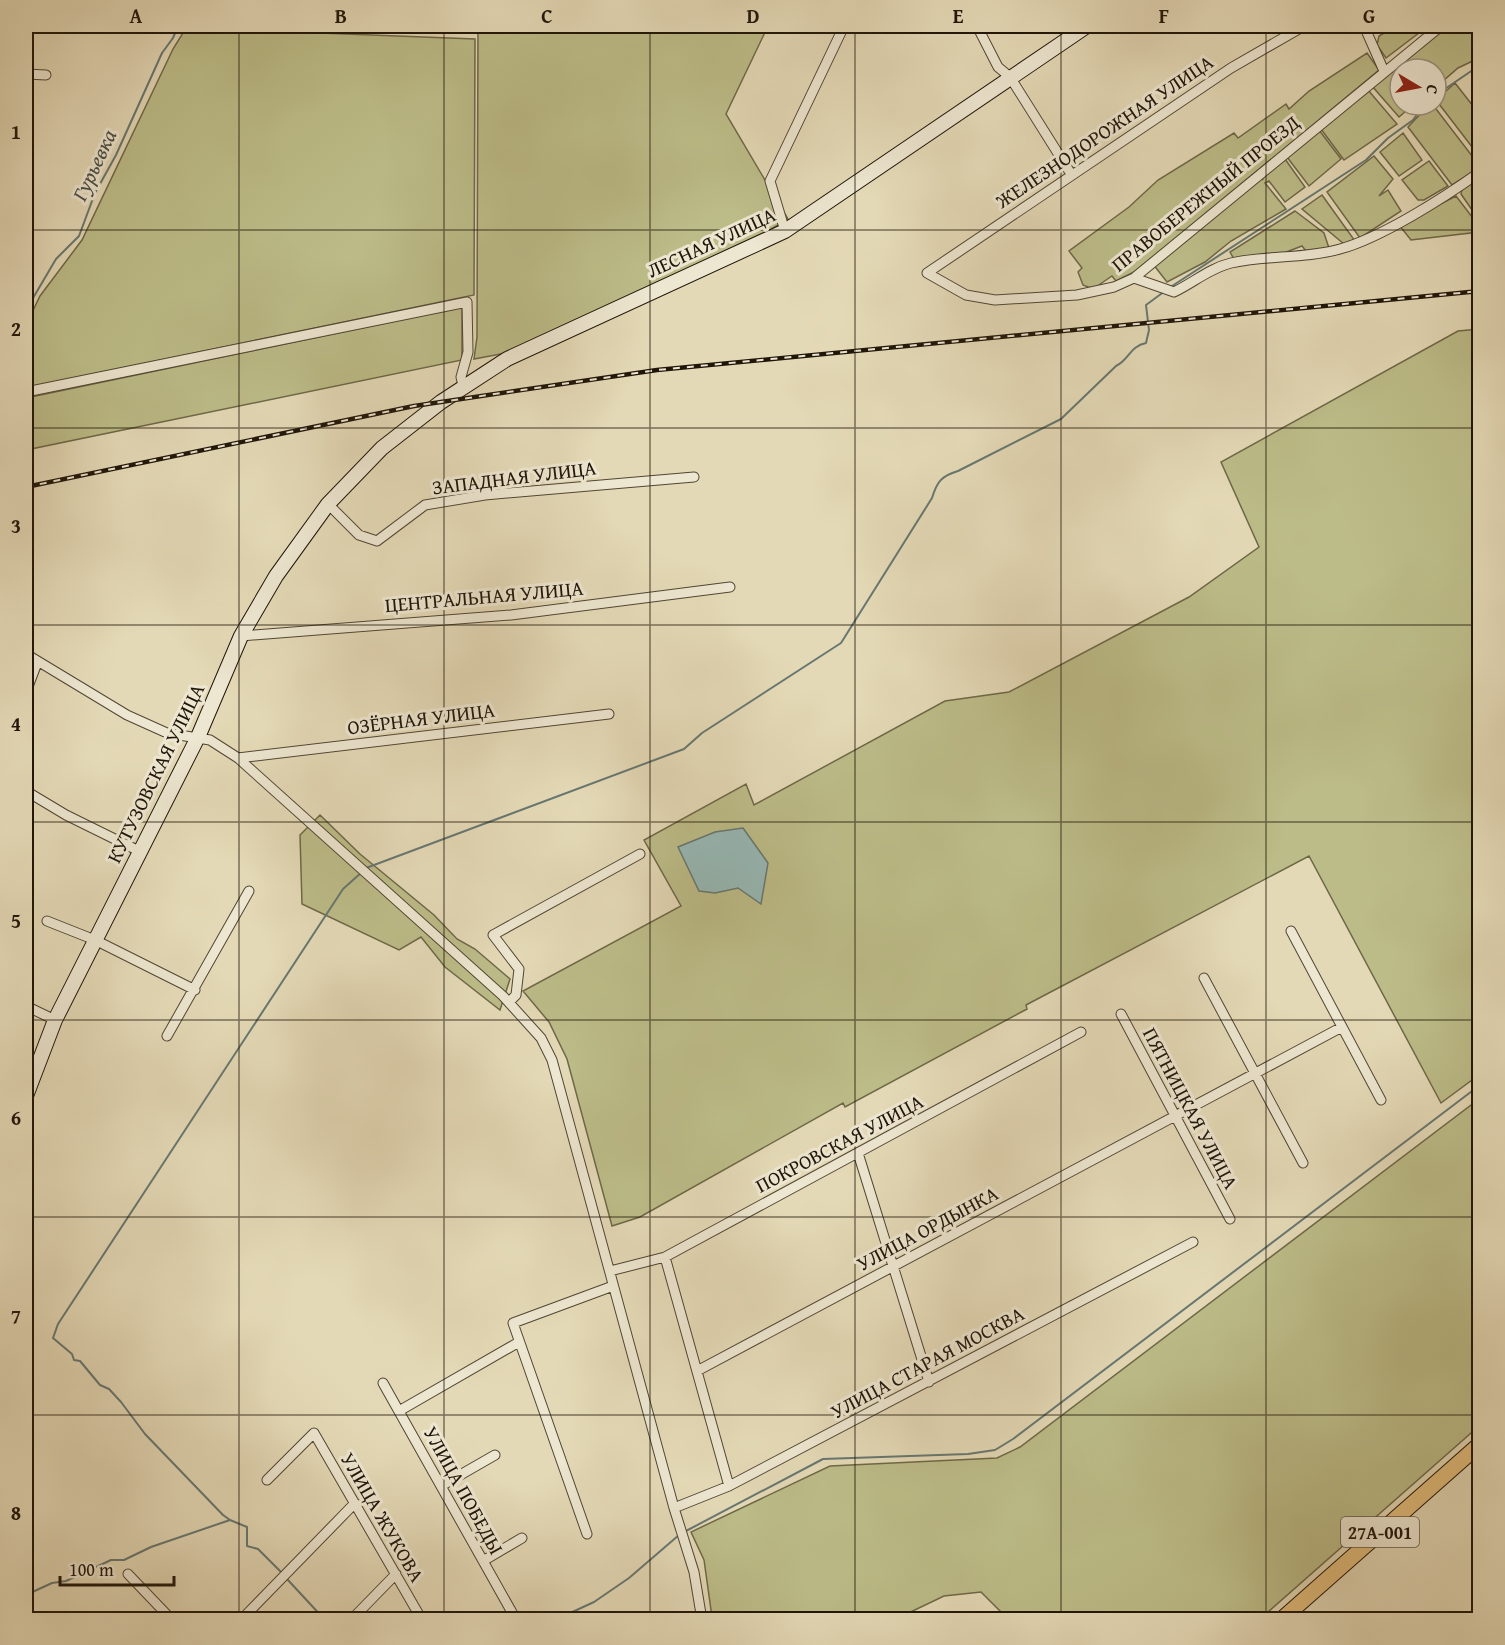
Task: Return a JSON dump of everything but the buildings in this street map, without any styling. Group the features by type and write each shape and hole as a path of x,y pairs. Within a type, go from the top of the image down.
{"main road":[{"name":"27А-001","path":"1281,1620 1479,1444"}],"street":[{"path":"785,231 770,181 844,26"},
{"path":"977,26 998,67 1010,76 1071,174"},
{"name":"ЛЕСНАЯ УЛИЦА","path":"348,484 382,447 464,386 507,358 785,231 1010,76 1088,26"},
{"name":"ЖЕЛЕЗНОДОРОЖНАЯ УЛИЦА","path":"927,273 1231,68 1304,26"},
{"path":"1364,26 1384,71"},
{"name":"ПРАВОБЕРЕЖНЫЙ ПРОЕЗД","path":"927,273 966,295 995,300 1077,296 1114,287 1134,278 1441,26"},
{"path":"26,74 46,75"},
{"path":"1134,278 1174,292 1206,273 1231,263 1338,250 1362,242 1455,190 1479,172"},
{"path":"26,392 467,302 468,352 461,377 464,386"},
{"name":"ЗАПАДНАЯ УЛИЦА","path":"328,504 359,535 377,541 425,505 485,495 694,477"},
{"name":"КУТУЗОВСКАЯ УЛИЦА","path":"26,1096 55,1020 198,736 241,636 276,576 328,504 348,484"},
{"name":"ЦЕНТРАЛЬНАЯ УЛИЦА","path":"241,636 510,615 730,587"},
{"path":"26,654 37,663 127,715 167,733 198,736 210,740 238,758 509,1002 541,1038 552,1060 674,1508 694,1572 702,1620"},
{"path":"26,692 37,663"},
{"name":"ОЗЁРНАЯ УЛИЦА","path":"238,758 609,714"},
{"path":"26,791 66,815 139,851"},
{"path":"509,1002 516,995 519,969 494,935 640,854"},
{"path":"167,1036 249,891"},
{"path":"47,921 95,940 195,990"},
{"path":"1291,931 1381,1100"},
{"path":"1204,978 1303,1163"},
{"path":"26,1006 55,1020"},
{"name":"ПЯТНИЦКАЯ УЛИЦА","path":"1121,1014 1230,1219"},
{"name":"УЛИЦА ОРДЫНКА","path":"696,1371 1175,1118 1342,1027"},
{"name":"ПОКРОВСКАЯ УЛИЦА","path":"609,1271 665,1257 1081,1032"},
{"path":"858,1153 930,1382"},
{"name":"УЛИЦА СТАРАЯ МОСКВА","path":"674,1508 729,1486 1193,1242"},
{"path":"665,1257 729,1486"},
{"path":"587,1534 513,1323 614,1286"},
{"path":"399,1411 519,1342"},
{"name":"УЛИЦА ПОБЕДЫ","path":"383,1383 514,1616"},
{"name":"УЛИЦА ЖУКОВА","path":"267,1480 314,1433 422,1620"},
{"path":"441,1486 495,1455"},
{"path":"241,1620 275,1582 355,1503"},
{"path":"483,1561 522,1538"},
{"path":"128,1574 172,1620"},
{"path":"353,1618 396,1574"}],"green space":[{"path":"478,26 768,26 726,114 788,219 718,261 516,351 474,359 477,337"},
{"path":"1396,26 1428,26 1386,58 1377,45 1379,36"},
{"path":"1448,26 1479,26 1479,58 1458,68 1448,77 1448,57 1409,57"},
{"path":"186,28 475,39 474,295 26,388 26,325 40,296 82,240 173,49"},
{"path":"1367,53 1379,70 1191,226 1134,272 1116,281 1112,276 1093,289 1083,285 1078,272 1082,268 1069,251 1129,207 1158,180 1234,133 1238,138 1286,104 1289,109 1309,91"},
{"path":"1388,73 1388,104 1372,86"},
{"path":"1455,83 1477,111 1479,109 1479,156 1448,116 1448,89"},
{"path":"1368,90 1388,113 1388,117 1391,117 1397,124 1344,160 1321,129"},
{"path":"1418,117 1442,117 1479,168 1452,185 1408,127"},
{"path":"1319,130 1341,159 1309,186 1287,157"},
{"path":"1403,133 1422,160 1399,176 1380,152"},
{"path":"1374,156 1393,179 1379,196 1388,190 1401,211 1360,238 1327,192"},
{"path":"1285,159 1305,187 1285,202 1269,181 1265,183 1286,209 1231,241 1205,262 1167,282 1153,264 1260,177 1263,180 1262,177"},
{"path":"1429,161 1448,186 1424,200 1418,200 1402,180"},
{"path":"1479,177 1479,220 1461,194 1462,189"},
{"path":"1322,195 1355,241 1344,244 1302,209"},
{"path":"1456,196 1479,226 1479,232 1411,240 1399,225"},
{"path":"1295,211 1324,233 1329,248 1306,251 1302,246 1276,256 1235,261 1230,252"},
{"path":"462,307 462,360 26,450 26,398"},
{"path":"1479,329 1480,1074 1441,1103 1309,856 1026,1005 1027,1009 845,1107 843,1103 640,1217 612,1226 567,1059 549,1022 523,991 681,906 644,840 746,784 754,805 945,701 1009,692 1189,597 1259,547 1221,462 1458,331"},
{"path":"320,815 360,854 434,915 457,939 475,949 510,979 500,1010 445,967 421,937 399,950 302,904 300,835"},
{"path":"1479,1099 1479,1426 1260,1619 1008,1619 981,1592 944,1596 896,1619 721,1620 712,1617 704,1560 691,1532 830,1466 997,1458 1020,1447"}],"water":[{"path":"743,828 768,863 761,904 738,888 715,893 699,891 678,847 715,832"}],"waterway":[{"name":"Гурьевка","path":"26,310 56,259 79,236 95,193 116,155 162,53 173,38 178,26"},
{"path":"1448,87 1480,65"},
{"path":"1169,288 1366,160 1388,138 1415,117"},
{"path":"366,868 684,749 702,733 841,643 941,480 1061,419 1136,347 1146,343 1149,330 1146,305 1165,291"},
{"path":"230,1520 145,1434 109,1389 100,1385 80,1361 74,1360 72,1354 53,1338 58,1324 343,889 362,872"},
{"path":"684,1532 823,1459 968,1454 995,1450 1013,1439 1480,1085"},
{"name":"Гурьевка","path":"26,1595 52,1583 66,1581 111,1560 124,1560 151,1547 230,1520 247,1527 247,1546 258,1549 283,1574"},
{"path":"555,1620 594,1602 629,1578 679,1535"},
{"name":"Гурьевка","path":"287,1579 325,1620"}],"railway":[{"path":"26,487 414,406 657,370 1480,291"}]}
